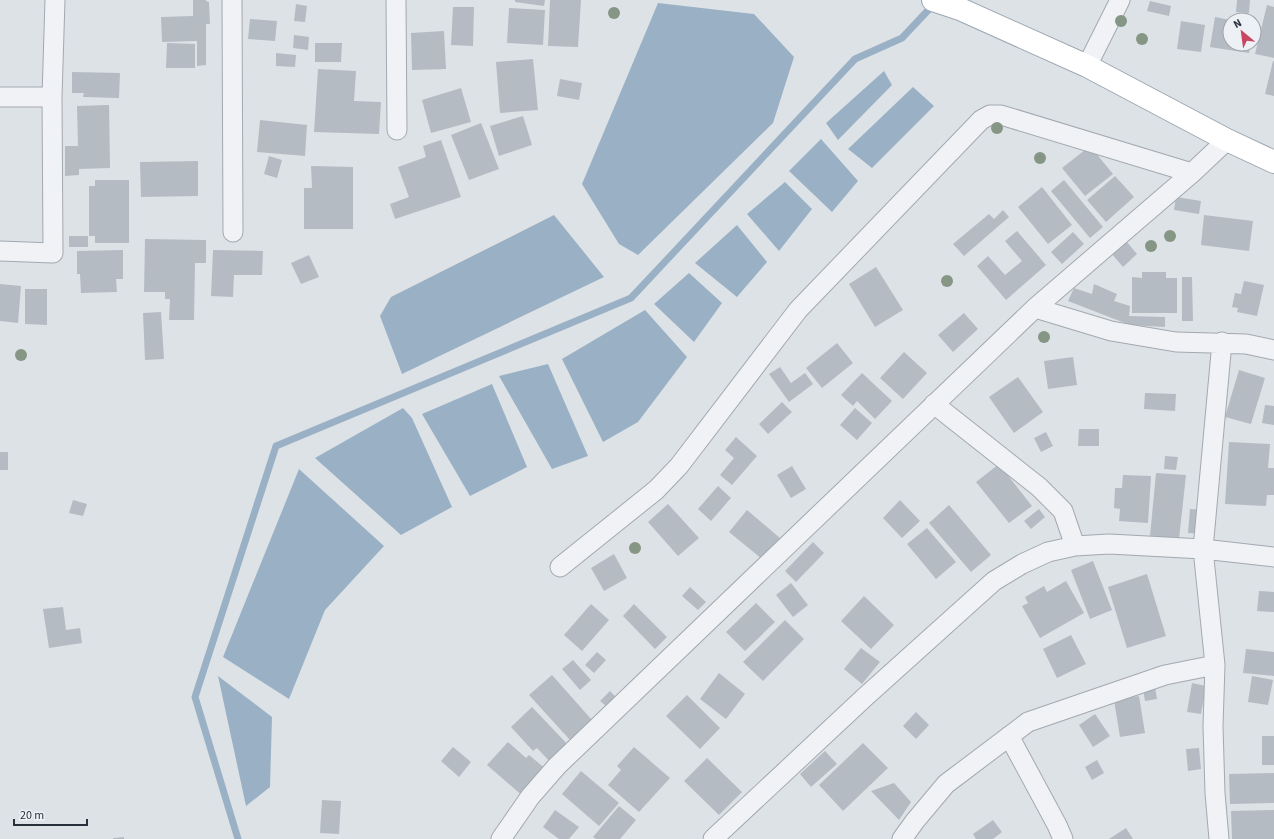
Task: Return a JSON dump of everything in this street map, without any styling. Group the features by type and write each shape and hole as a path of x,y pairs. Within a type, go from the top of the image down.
{"main road":[{"path":"933,0 960,9 1087,66 1227,140 1274,162"}],"street":[{"path":"0,252 53,253 52,96 55,0"},
{"path":"232,0 233,232"},
{"path":"396,0 397,130"},
{"path":"1087,66 1120,0"},
{"path":"0,97 52,96"},
{"path":"560,567 656,490 670,476 798,310 981,120 990,115 1001,115 1192,173"},
{"path":"502,839 530,797 557,766 1035,308 1192,173 1227,140"},
{"path":"1035,308 1111,331 1176,342 1222,342 1246,344 1274,350"},
{"path":"1219,839 1215,793 1213,726 1215,665 1203,549 1222,342"},
{"path":"934,404 1039,487 1064,511 1075,546"},
{"path":"713,839 859,702 994,581 1022,564 1048,552 1075,546 1109,544 1203,549 1274,557"},
{"path":"902,839 946,784 1028,722 1165,675 1215,665"},
{"path":"1009,736 1063,839"}],"water":[{"path":"658,3 754,14 794,57 773,123 638,255 619,244 582,184"},
{"path":"884,71 892,85 838,140 826,123"},
{"path":"913,87 934,106 872,168 848,149"},
{"path":"821,139 858,181 832,212 789,171"},
{"path":"785,182 812,209 779,251 747,214"},
{"path":"554,215 604,277 402,374 380,316 391,297"},
{"path":"737,225 767,262 737,297 695,263"},
{"path":"689,273 722,303 694,342 654,304"},
{"path":"645,310 687,357 638,422 603,442 562,359"},
{"path":"548,364 588,456 552,469 499,376"},
{"path":"492,384 527,467 470,496 422,414"},
{"path":"403,408 412,418 452,507 401,535 315,458"},
{"path":"299,469 384,546 325,610 289,699 223,657"},
{"path":"218,676 272,717 270,787 246,806"}],"building":[{"path":"193,0 206,0 209,2 210,24 206,24 206,65 197,66 197,41 162,42 161,17 193,16"},
{"path":"515,0 545,0 544,6 515,2"},
{"path":"550,0 581,0 578,47 548,46"},
{"path":"1237,0 1250,0 1249,12 1236,12"},
{"path":"1150,1 1171,6 1169,16 1147,11"},
{"path":"296,4 307,6 305,22 294,21"},
{"path":"1267,5 1274,7 1274,58 1255,54 1255,52 1262,52 1262,25"},
{"path":"453,7 474,7 473,46 451,45"},
{"path":"509,8 545,10 543,45 507,43"},
{"path":"1215,17 1222,18 1222,49 1210,47"},
{"path":"250,19 277,21 275,41 248,39"},
{"path":"1181,21 1205,25 1201,52 1177,49"},
{"path":"444,31 446,69 412,70 411,33"},
{"path":"294,35 309,37 308,50 293,48"},
{"path":"167,43 195,44 195,68 166,68"},
{"path":"315,43 342,43 341,62 315,62"},
{"path":"276,53 296,55 295,67 276,66"},
{"path":"533,59 538,110 500,113 496,62"},
{"path":"1274,61 1274,96 1265,94"},
{"path":"318,69 356,71 354,101 381,102 379,134 314,132"},
{"path":"72,72 120,73 119,98 83,97 84,93 72,93"},
{"path":"560,79 582,83 579,100 557,96"},
{"path":"461,88 471,122 431,133 422,100"},
{"path":"109,105 110,168 79,169 79,175 65,176 65,146 78,146 77,106"},
{"path":"523,116 532,145 499,156 490,126"},
{"path":"260,120 307,125 305,156 257,152"},
{"path":"481,123 499,169 469,180 451,135"},
{"path":"441,140 461,197 395,219 390,204 409,197 398,167 426,157 423,146"},
{"path":"1090,146 1113,174 1085,196 1062,168"},
{"path":"269,156 282,160 277,178 264,174"},
{"path":"198,161 198,196 141,197 140,162"},
{"path":"311,166 353,167 353,229 304,229 304,188 312,188"},
{"path":"1115,176 1134,197 1106,222 1087,200"},
{"path":"95,180 129,180 129,243 95,243 95,236 89,236 89,186 95,186"},
{"path":"1064,180 1103,227 1090,238 1051,191"},
{"path":"1042,187 1072,225 1048,244 1018,207"},
{"path":"1176,197 1201,201 1199,214 1174,210"},
{"path":"1003,210 1009,217 964,256 953,244 989,214 994,219"},
{"path":"1204,215 1253,221 1249,251 1201,245"},
{"path":"1017,231 1046,265 1006,300 977,266 988,256 1005,275 1022,261 1005,241"},
{"path":"1073,232 1084,244 1062,264 1051,252"},
{"path":"69,236 88,236 88,247 69,247"},
{"path":"145,239 206,240 206,263 195,263 194,320 169,320 170,299 165,299 165,292 144,292"},
{"path":"1126,241 1137,254 1123,267 1111,253"},
{"path":"123,250 123,279 116,279 117,292 81,293 80,274 77,274 77,251"},
{"path":"213,250 263,251 262,275 234,275 233,297 211,296"},
{"path":"309,255 319,277 301,284 291,263"},
{"path":"876,267 903,310 875,327 849,284"},
{"path":"1142,272 1166,272 1166,278 1177,278 1177,313 1132,313 1132,277 1142,278"},
{"path":"1182,277 1192,277 1193,321 1182,321"},
{"path":"1244,281 1264,285 1257,316 1237,312 1238,308 1232,307 1235,293 1241,294"},
{"path":"0,284 21,286 18,323 0,321"},
{"path":"1094,284 1117,294 1114,301 1130,306 1129,316 1165,317 1165,327 1130,325 1068,301 1074,288 1092,294"},
{"path":"25,289 47,289 47,325 25,324"},
{"path":"161,312 164,359 145,360 143,313"},
{"path":"964,313 978,329 953,352 938,335"},
{"path":"837,343 853,363 822,388 806,368"},
{"path":"904,352 927,373 903,399 880,378"},
{"path":"1073,357 1077,385 1048,389 1044,361"},
{"path":"780,367 791,383 805,373 813,384 789,402 769,374"},
{"path":"1239,370 1265,378 1251,424 1225,417"},
{"path":"862,373 892,401 875,419 857,401 853,406 841,395"},
{"path":"1018,377 1043,412 1014,433 989,397"},
{"path":"1145,393 1176,394 1175,411 1144,409"},
{"path":"782,402 792,412 768,434 759,424"},
{"path":"1265,405 1274,406 1274,425 1262,423"},
{"path":"855,408 872,423 857,440 840,425"},
{"path":"1079,429 1099,429 1099,446 1078,446"},
{"path":"1046,432 1053,446 1041,452 1034,438"},
{"path":"736,437 757,456 732,485 720,475 734,458 725,450"},
{"path":"1229,442 1270,444 1268,468 1274,468 1274,495 1267,495 1266,506 1225,504"},
{"path":"0,452 8,452 8,470 0,470"},
{"path":"1165,456 1178,457 1176,470 1164,469"},
{"path":"999,464 1032,506 1009,523 976,482"},
{"path":"792,466 806,489 791,498 777,475"},
{"path":"1156,473 1186,475 1179,539 1150,536"},
{"path":"1123,475 1151,476 1148,523 1119,521 1120,509 1114,508 1115,488 1122,488"},
{"path":"718,486 731,498 711,521 698,509"},
{"path":"73,500 87,504 83,516 69,513"},
{"path":"900,500 920,521 902,538 883,518"},
{"path":"668,504 699,538 678,556 648,522"},
{"path":"949,505 991,555 971,572 929,523"},
{"path":"1039,509 1045,517 1031,529 1024,521"},
{"path":"1190,509 1205,510 1202,534 1188,533"},
{"path":"747,510 780,538 762,559 729,532"},
{"path":"927,528 956,562 936,579 907,544"},
{"path":"813,542 824,553 796,582 785,571"},
{"path":"614,554 627,578 604,591 591,568"},
{"path":"1093,561 1112,610 1090,619 1071,570"},
{"path":"1147,574 1166,636 1127,648 1108,587"},
{"path":"1066,581 1084,613 1040,638 1022,606 1028,603 1025,597 1044,586 1047,592"},
{"path":"791,583 808,605 793,617 776,595"},
{"path":"690,587 706,602 698,610 682,596"},
{"path":"1259,591 1274,592 1274,612 1257,611"},
{"path":"864,596 894,625 871,649 841,621"},
{"path":"756,603 775,622 745,651 726,632"},
{"path":"591,604 609,620 582,651 564,635"},
{"path":"634,604 667,637 655,649 623,616"},
{"path":"63,607 66,630 80,628 82,643 49,648 43,609"},
{"path":"785,620 804,639 763,681 743,662"},
{"path":"1071,635 1086,664 1057,678 1043,649"},
{"path":"861,648 880,662 862,684 844,669"},
{"path":"1246,649 1274,652 1274,676 1243,673"},
{"path":"597,652 606,660 594,673 585,665"},
{"path":"573,660 591,680 580,690 562,669"},
{"path":"719,673 745,694 726,719 700,699"},
{"path":"552,675 592,720 570,740 529,695"},
{"path":"1252,676 1273,680 1268,705 1248,702"},
{"path":"1192,683 1206,686 1201,714 1187,712"},
{"path":"1155,687 1157,699 1145,701 1143,689"},
{"path":"610,691 620,701 611,710 600,701"},
{"path":"687,695 720,728 700,749 666,716"},
{"path":"1139,696 1145,733 1120,737 1114,700"},
{"path":"532,707 571,748 553,765 537,748 533,751 511,727"},
{"path":"916,712 929,725 916,739 903,726"},
{"path":"1095,714 1110,736 1093,747 1079,725"},
{"path":"1262,736 1274,736 1274,765 1262,765"},
{"path":"508,742 526,758 529,755 547,770 524,797 487,765"},
{"path":"863,743 888,768 843,811 819,785"},
{"path":"453,747 471,762 459,777 441,761"},
{"path":"634,747 670,778 639,812 608,785 621,770 617,766"},
{"path":"1199,748 1201,769 1188,771 1186,749"},
{"path":"825,751 837,764 811,787 800,774"},
{"path":"707,758 742,792 719,815 684,781"},
{"path":"1097,760 1104,773 1092,780 1085,767"},
{"path":"581,771 619,803 599,826 562,794"},
{"path":"1274,773 1274,803 1230,804 1229,774"},
{"path":"894,783 911,802 899,820 871,791"},
{"path":"322,800 341,801 339,834 320,833"},
{"path":"619,806 636,820 620,839 596,839 593,837"},
{"path":"555,810 579,827 569,839 559,839 543,827"},
{"path":"1274,810 1274,839 1232,839 1231,811"},
{"path":"993,820 1002,832 993,839 976,839 973,834"},
{"path":"1126,828 1133,839 1109,839"},
{"path":"124,837 124,839 113,839 113,838"}],"waterway":[{"path":"238,839 195,697 276,446 631,298 855,59 902,38 934,4"}]}
